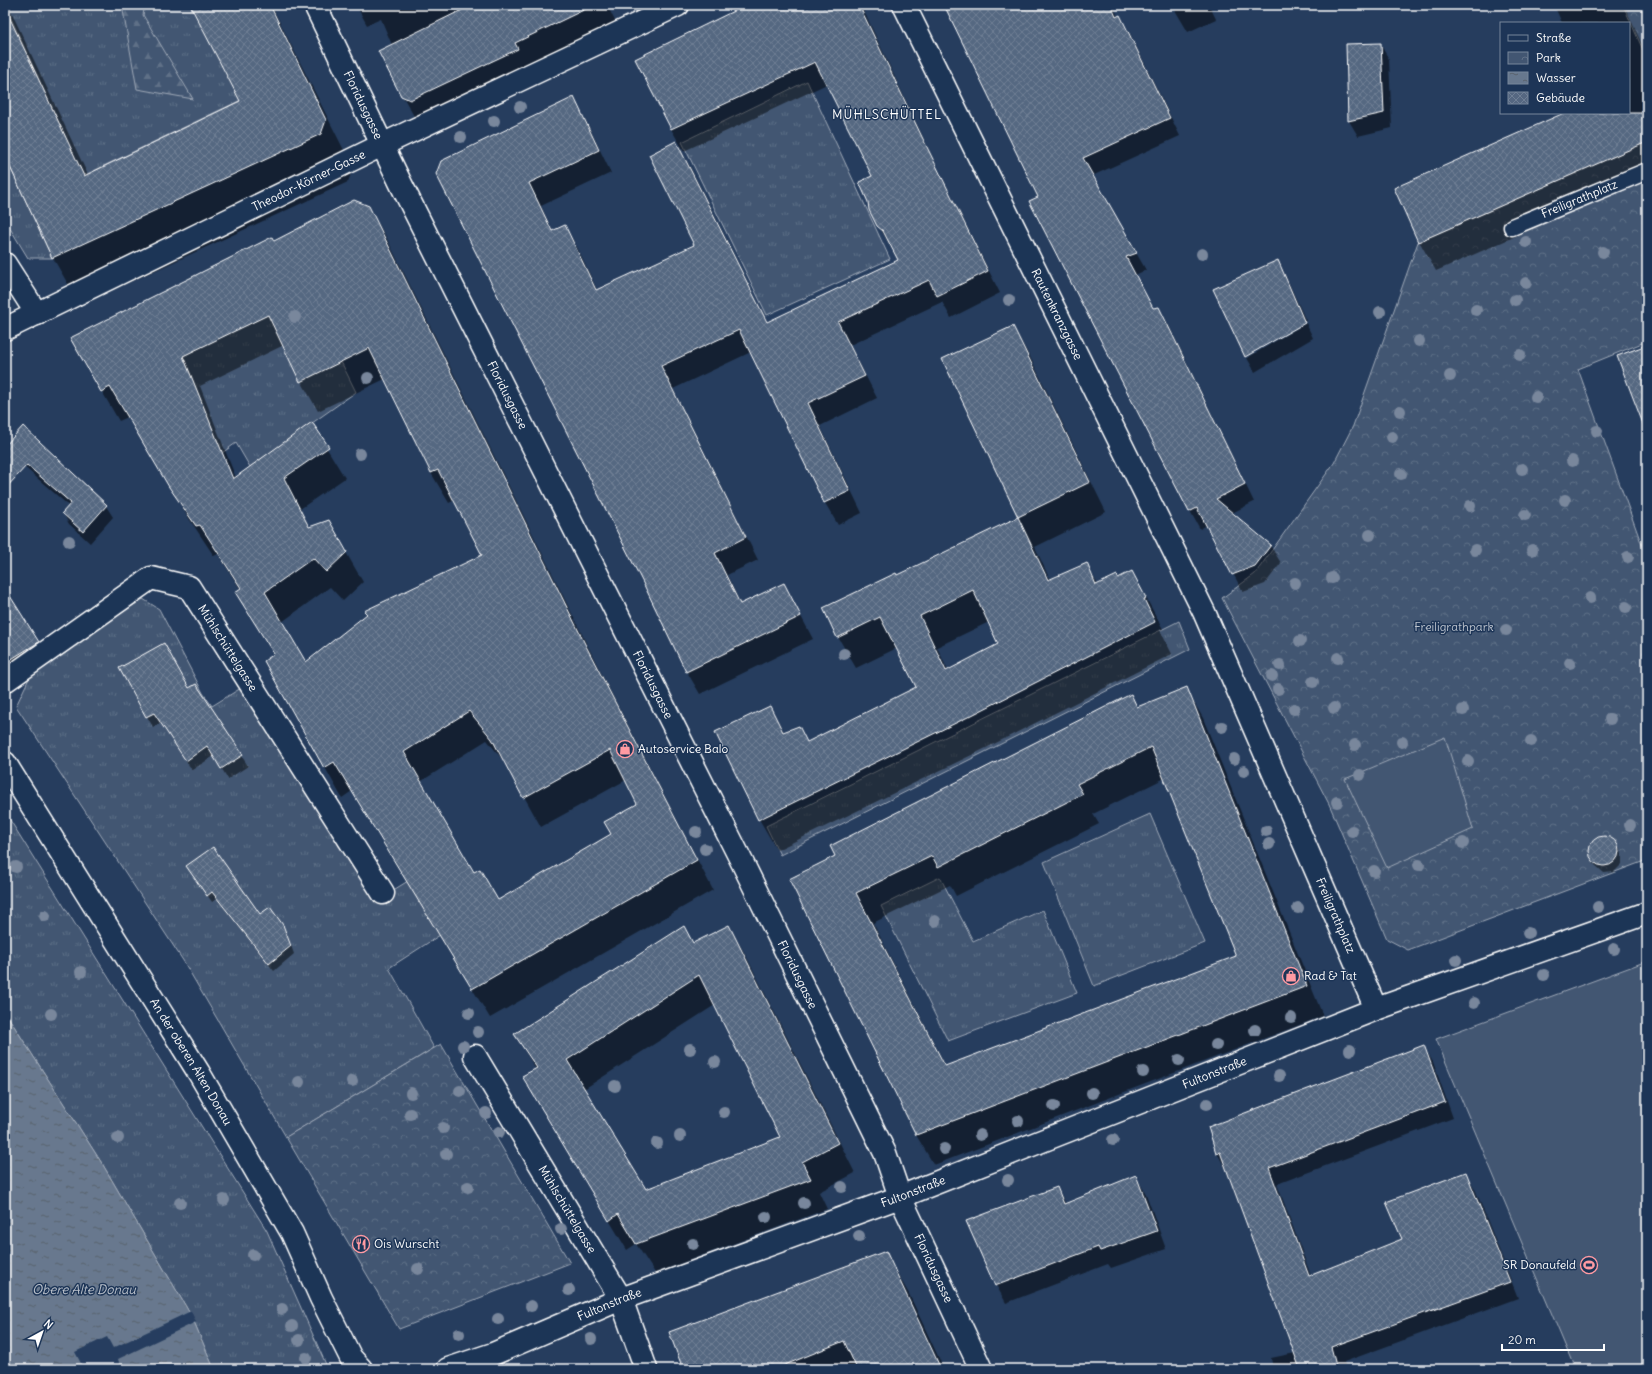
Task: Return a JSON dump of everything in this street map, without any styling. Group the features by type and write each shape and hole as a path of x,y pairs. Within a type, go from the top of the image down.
{"street":[{"name":"Floridusgasse","path":"315,5 382,145 746,870 885,1153 900,1197 981,1369"},
{"name":"Theodor-Körner-Gasse","path":"5,329 382,145 678,5"},
{"name":"Rautenkranzgasse","path":"904,5 1209,624"},
{"path":"5,264 37,314"},
{"name":"Mühlschüttelgasse","path":"5,681 151,578 189,587 383,893"},
{"name":"Freiligrathplatz","path":"1209,624 1376,1009"},
{"name":"An der oberen Alten Donau","path":"5,763 203,1080 292,1233 321,1298 351,1358 361,1369"},
{"path":"1376,1009 1647,913"},
{"name":"Fultonstraße","path":"448,1369 493,1354 621,1299 900,1197 1376,1009"},
{"name":"Mühlschüttelgasse","path":"475,1056 621,1299 646,1369"}],"lane":[{"name":"Freiligrathplatz","path":"1512,227 1647,171"}],"green space":[{"path":"5,5 190,5 245,98 83,176"},
{"path":"122,5 145,5 143,15 193,99 137,89"},
{"path":"1623,5 1647,5 1647,59"},
{"path":"807,81 890,259 767,315 682,142"},
{"name":"Freiligrathpark","path":"1647,142 1647,341 1578,369 1647,559 1647,860 1408,950 1387,939 1329,804 1222,598 1255,574 1334,463 1353,426 1418,242"},
{"path":"5,156 52,258 28,258 5,220"},
{"path":"308,295 356,392 250,467 236,443 222,453 183,356"},
{"path":"143,599 159,609 203,693 212,706 241,688 379,899 408,881 440,935 389,968 434,1048 286,1137 184,962 16,706 33,670"},
{"path":"1179,621 1190,649 780,855 766,826"},
{"path":"1445,737 1473,829 1387,868 1345,779"},
{"path":"5,812 267,1231 328,1369 214,1369 192,1317 103,1165 5,1012"},
{"path":"1150,814 1205,943 1094,986 1044,862"},
{"path":"940,877 973,941 1043,910 1077,993 948,1041 881,906"},
{"name":"SR Donaufeld","path":"1647,961 1647,1369 1575,1369 1436,1039"},
{"path":"441,1044 570,1263 399,1329 286,1137"}],"water":[{"name":"Obere Alte Donau","path":"5,1012 103,1165 192,1317 214,1369 5,1369"}],"pier":[{"path":"191,1311 196,1322 118,1359 121,1369 84,1369 75,1352 107,1337 113,1348"}],"building":[{"path":"190,5 270,5 326,120 321,134 52,258 5,156 5,8 84,176 240,101"},
{"path":"472,5 594,5 515,43 518,49 410,100 401,96 378,51"},
{"path":"746,5 859,5 988,271 937,296 929,280 838,322 865,376 808,403 850,491 824,503 739,330 661,366 746,537 715,553 740,604 784,583 801,616 686,672 645,587 436,174 441,161 574,97 599,150 529,183 552,231 565,225 596,290 694,245 649,155 676,141 767,322 898,260 883,231 877,226 869,210 868,202 859,182 872,176 815,62 671,129 635,59"},
{"path":"944,5 1111,5 1116,17 1120,15 1170,118 1083,158 1137,253 1126,257 1153,308 1159,307 1245,484 1216,499 1271,545 1255,566 1232,575 1197,508 1189,512 1029,201 1038,197"},
{"path":"1381,43 1384,113 1348,121 1346,44"},
{"path":"1647,113 1647,142 1418,242 1394,188 1562,114"},
{"path":"354,200 369,206 587,648 697,860 472,989 334,762 324,768 264,661 274,654 235,592 241,588 200,525 196,526 169,487 110,387 101,392 70,338 272,237 274,241","holes":["268,315 300,382 369,348 431,473 438,470 482,555 364,611 367,614 306,662 265,592 313,558 326,572 347,552 329,520 309,527 284,478 329,447 312,422 233,479 183,356","469,711 492,739 523,798 610,750 637,804 604,822 611,834 498,900 480,869 474,872 404,752"]},
{"path":"1278,260 1305,323 1245,357 1213,289"},
{"path":"1013,326 1090,482 1018,517 942,359"},
{"path":"1647,345 1647,429 1645,429 1617,356"},
{"path":"23,426 107,505 83,532 62,513 71,503 27,465 5,489 5,446"},
{"path":"1018,517 1048,580 1087,563 1096,585 1117,575 1118,578 1132,571 1146,598 1144,599 1155,622 968,717 758,820 715,732 770,706 783,732 799,726 807,742 916,687 880,617 837,638 823,608 896,573 897,575","holes":["973,590 998,644 946,671 920,616"]},
{"path":"5,588 39,642 5,663"},
{"path":"164,643 189,688 196,684 243,755 221,769 207,746 186,761 154,713 146,717 119,668"},
{"path":"1187,687 1307,986 916,1135 789,879 835,856 830,846 1131,694 1137,707","holes":["1151,747 1236,956 945,1066 856,893 932,856 938,867 1083,794 1077,784"]},
{"path":"1604,836 1615,840 1619,851 1615,862 1604,866 1593,862 1589,851 1593,840"},
{"path":"213,847 260,914 270,907 283,925 291,946 269,964 212,892 207,896 186,866"},
{"path":"729,925 838,1143 802,1162 811,1179 636,1244 618,1214 609,1221 522,1076 537,1068 514,1034 684,926 693,943","holes":["699,975 780,1137 646,1189 567,1060"]},
{"path":"1424,1045 1445,1102 1269,1168 1309,1276 1402,1239 1386,1202 1466,1172 1510,1282 1331,1347 1337,1369 1300,1369 1220,1152 1216,1153 1208,1127"},
{"path":"1136,1175 1157,1231 1100,1251 1098,1247 995,1286 966,1221 1057,1187 1064,1204"},
{"path":"886,1251 941,1369 857,1369 844,1341 775,1369 683,1369 669,1332"}],"place":[{"name":"Autoservice Balo","path":"625,749"},
{"name":"Rad & Tat","path":"1291,976"},
{"name":"Ois Wurscht","path":"361,1244"},
{"name":"SR Donaufeld","path":"1589,1265"}],"district":[{"name":"MÜHLSCHÜTTEL","path":"887,114"}]}
